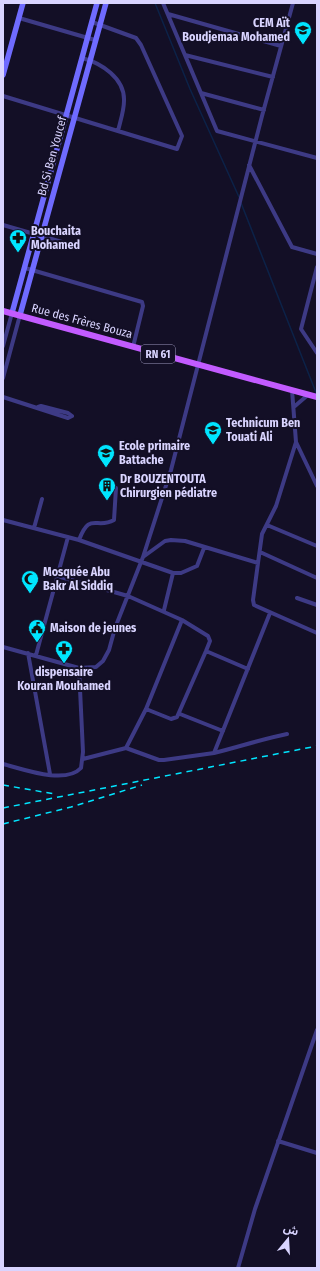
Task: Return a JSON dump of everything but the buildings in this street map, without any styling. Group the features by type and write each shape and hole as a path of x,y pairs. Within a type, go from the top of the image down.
{"main road":[{"name":"Rue des Frères Bouza","path":"3,311 313,396"}],"street":[{"path":"3,75 23,3"},
{"name":"Bd Si Ben Youcef","path":"12,313 35,234 97,3"},
{"name":"Bd Si Ben Youcef","path":"20,315 106,3"},
{"path":"163,3 217,131 317,158"},
{"path":"3,641 3,648 36,655 82,668 96,667 105,657 143,557 171,470 249,165 293,3"},
{"path":"168,14 281,46"},
{"path":"19,18 96,40"},
{"path":"3,96 177,149 182,136 141,45 136,38 92,22"},
{"path":"185,55 273,78"},
{"path":"82,58 90,60 105,68 114,75 122,88 124,100 118,131"},
{"path":"201,93 264,110"},
{"path":"56,157 63,159"},
{"path":"249,165 292,247 317,254"},
{"path":"3,225 62,242"},
{"path":"317,266 302,330 317,353"},
{"path":"25,268 142,302 133,347"},
{"path":"3,346 12,313"},
{"path":"3,378 20,315"},
{"path":"292,390 295,406 296,442 284,486 261,539 253,603 256,607 317,633"},
{"path":"295,406 313,396"},
{"path":"3,397 38,407 41,406 68,413 72,416 68,418 40,410 38,407"},
{"path":"296,442 317,486"},
{"path":"79,540 85,527 91,522 114,520 116,488"},
{"path":"34,528 42,499"},
{"path":"3,520 79,540 173,573 181,573 197,566 204,548"},
{"path":"267,525 317,546"},
{"path":"36,655 68,537"},
{"path":"143,557 160,544 171,540 185,542 258,563"},
{"path":"260,552 317,578"},
{"path":"164,610 173,573"},
{"path":"57,576 128,596 164,610 208,636 210,641 206,652 180,714 176,719 146,709"},
{"path":"297,598 317,605"},
{"path":"214,753 270,613"},
{"path":"126,748 146,709 182,620"},
{"path":"206,652 248,669"},
{"path":"28,653 50,774"},
{"path":"3,764 59,776 72,775 81,768 83,759 82,668"},
{"path":"180,714 223,731"},
{"path":"83,759 126,748 164,760 214,753 240,747 257,740 286,734"},
{"path":"238,1268 255,1209 317,1030"},
{"path":"278,1141 317,1153"}],"waterway":[{"path":"155,3 190,89 239,197"},
{"path":"241,203 317,395"}],"railway":[{"path":"3,808 317,746"},
{"path":"3,785 55,794"},
{"path":"3,824 71,807 142,785"}],"place":[{"name":"CEM Aït Boudjemaa Mohamed","path":"303,45"},
{"name":"Bouchaita Mohamed","path":"18,253"},
{"name":"Technicum Ben Touati Ali","path":"213,445"},
{"name":"Ecole primaire Battache","path":"106,468"},
{"name":"Dr BOUZENTOUTA Chirurgien pédiatre","path":"107,501"},
{"name":"Mosquée Abu Bakr Al Siddiq","path":"30,594"},
{"name":"Maison de jeunes","path":"37,643"},
{"name":"dispensaire Kouran Mouhamed","path":"64,664"}]}
